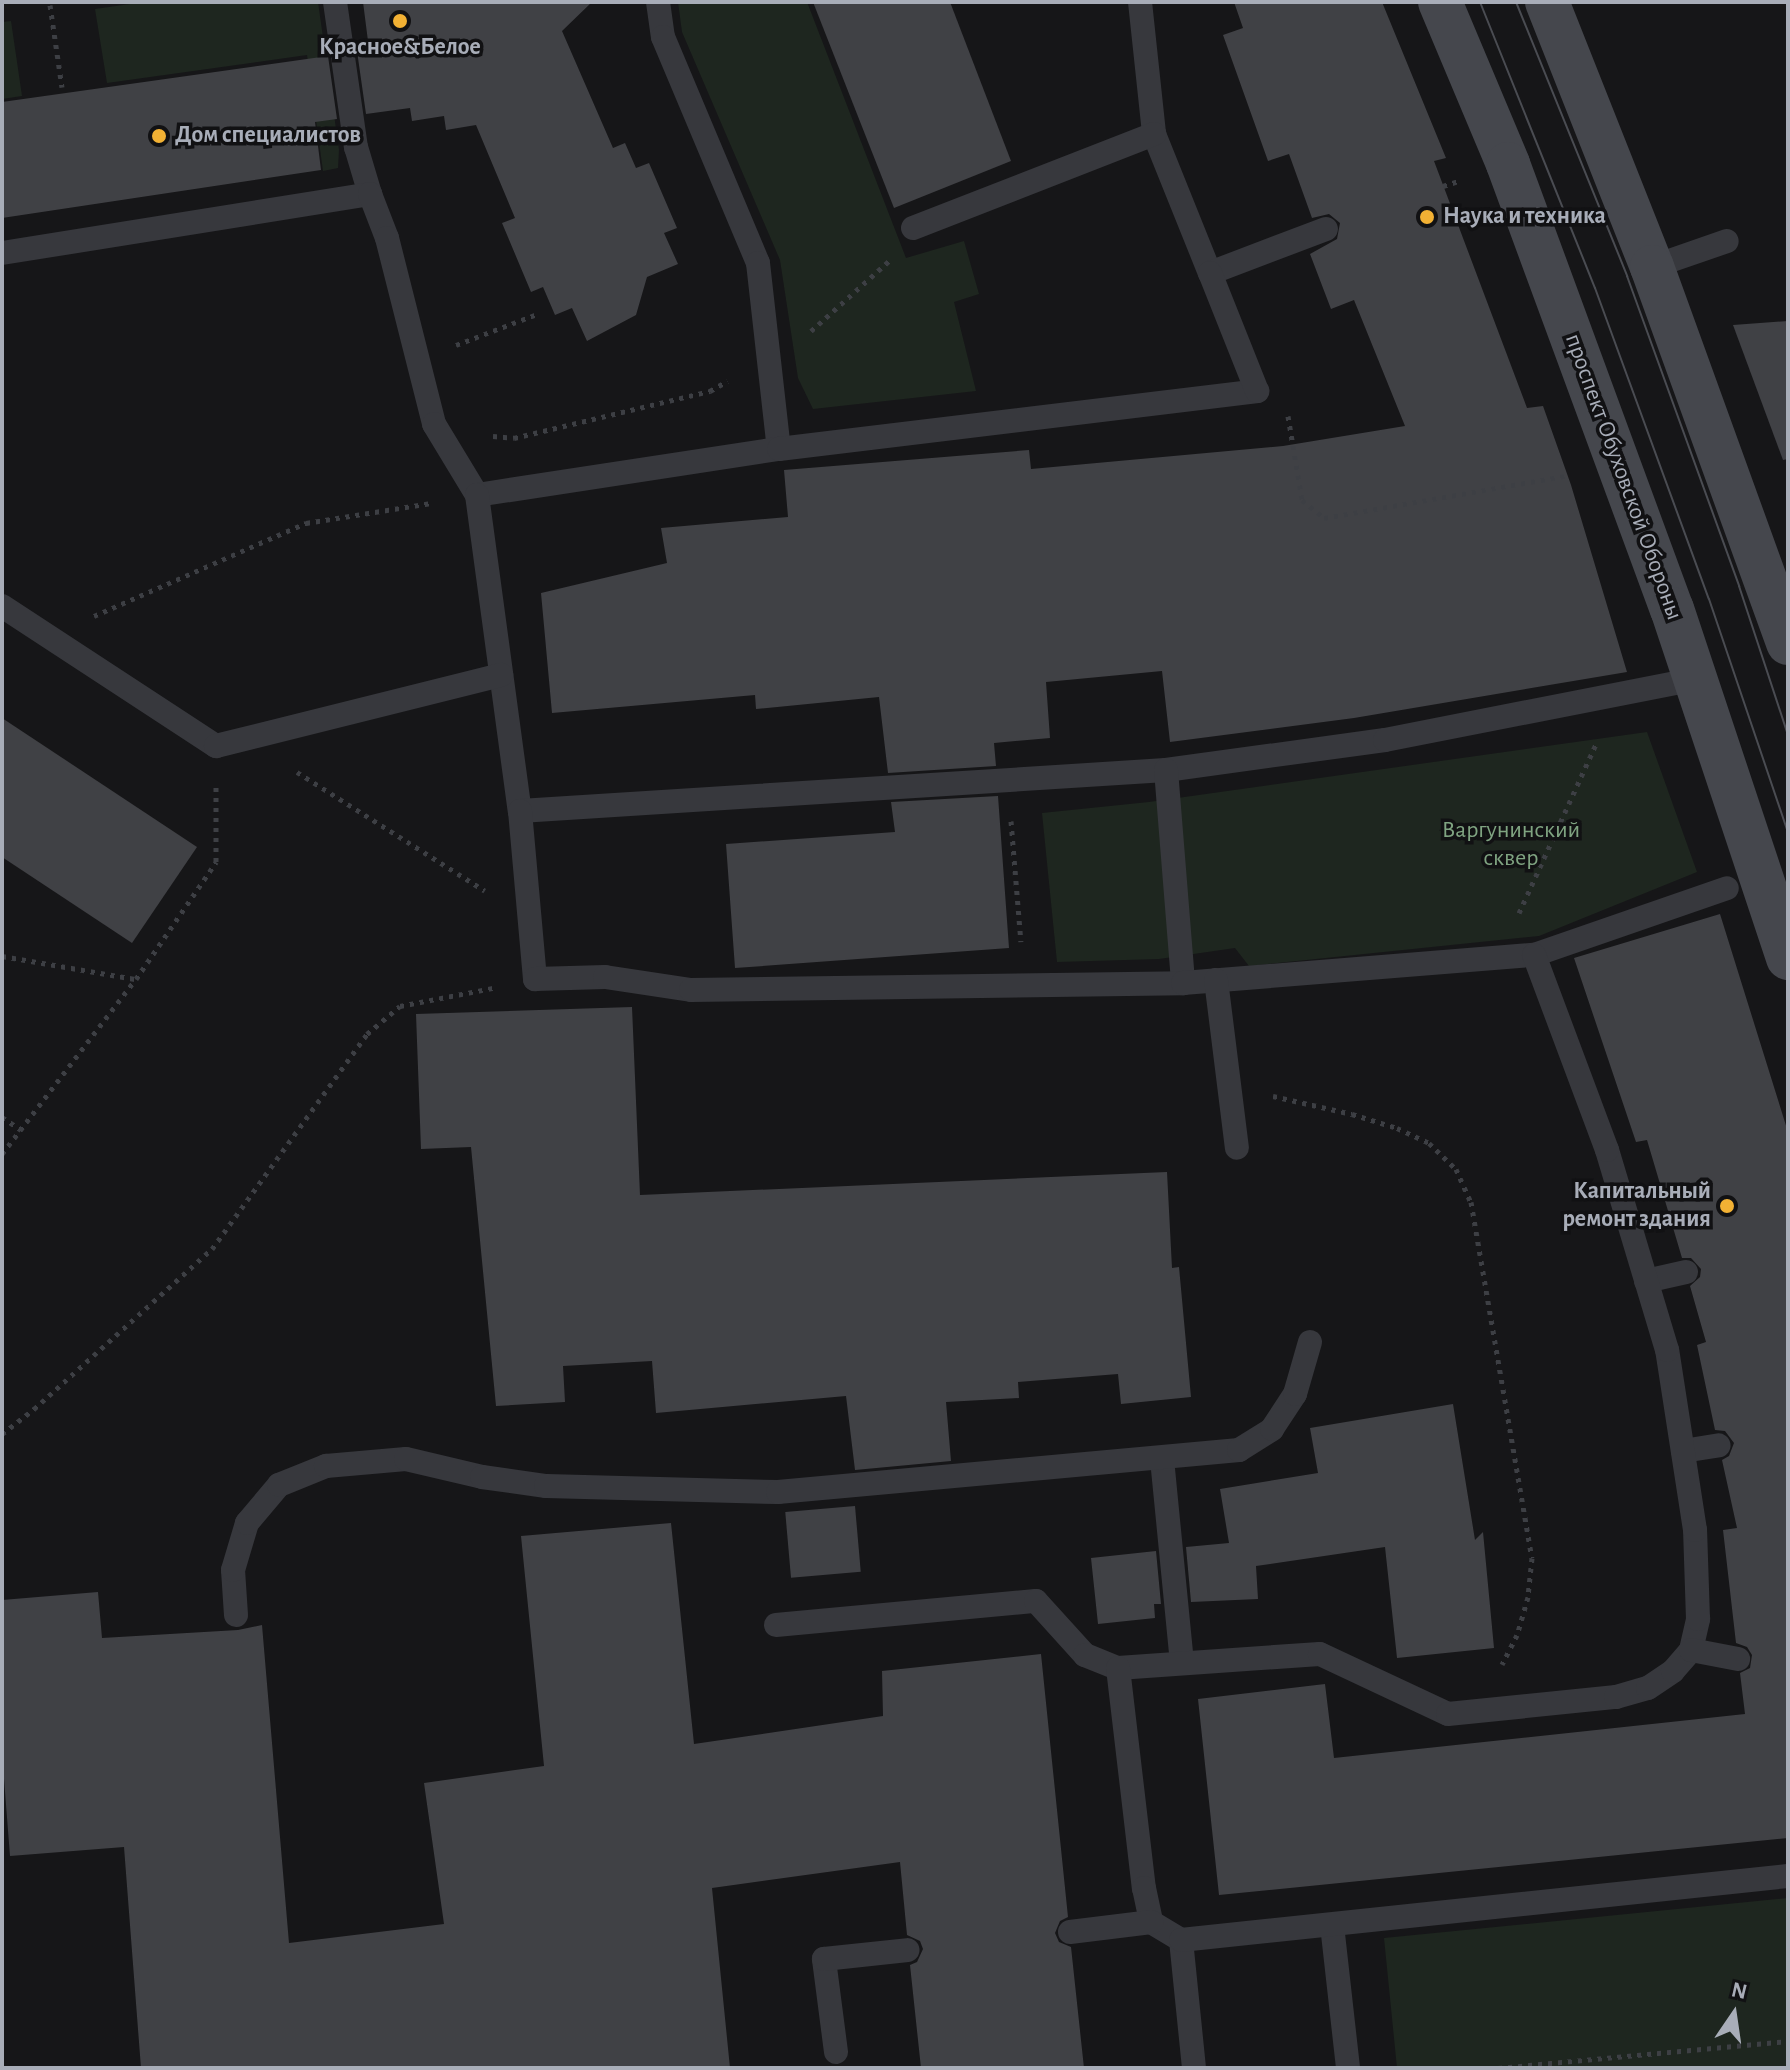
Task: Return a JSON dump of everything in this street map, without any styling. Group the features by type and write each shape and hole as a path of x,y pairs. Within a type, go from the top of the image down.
{"main road":[{"name":"проспект Обуховской Обороны","path":"1440,2 1508,164 1696,679 1788,958"},
{"path":"1547,2 1652,267 1788,643"}],"lane":[{"path":"335,2 356,147 387,238 434,424 477,495 520,811 535,979 605,977 691,990 1183,983 1534,955 1727,888"},
{"path":"658,2 663,37 758,263 779,449"},
{"path":"477,495 779,449 1257,391 1154,134 1140,2"},
{"path":"913,228 1154,134"},
{"path":"2,253 370,194"},
{"path":"1210,273 1326,229"},
{"path":"1652,267 1727,241"},
{"path":"2,606 216,746 501,675"},
{"path":"520,811 1166,770 1385,740 1696,679"},
{"path":"1166,770 1183,983"},
{"path":"776,1625 1036,1601 1085,1655 1118,1668 1320,1654 1448,1714 1616,1697 1648,1688 1673,1671 1691,1650 1698,1619 1695,1530 1667,1350 1607,1150 1534,955"},
{"path":"1216,980 1237,1148"},
{"path":"1646,1281 1686,1272"},
{"path":"236,1615 233,1570 247,1523 279,1485 326,1466 406,1459 482,1477 546,1486 778,1492 1239,1450 1272,1429 1295,1394 1310,1342"},
{"path":"1683,1451 1719,1445"},
{"path":"1162,1459 1182,1663"},
{"path":"1691,1650 1738,1659"},
{"path":"1118,1668 1144,1888 1151,1922"},
{"path":"1070,1932 1151,1922 1181,1940 1788,1876"},
{"path":"1332,1925 1348,2068"},
{"path":"1181,1940 1194,2068"},
{"path":"836,2052 824,1959 908,1950"}],"path":[{"path":"50,5 62,87"},
{"path":"822,321 899,252"},
{"path":"454,346 537,314"},
{"path":"481,432 514,438 710,391 729,380 734,372"},
{"path":"1257,391 1288,415 1302,500 1324,518 1579,474"},
{"path":"49,636 306,523 477,495"},
{"path":"1517,916 1602,731"},
{"path":"2,1154 136,979 216,862 216,746"},
{"path":"290,767 489,893"},
{"path":"1008,780 1025,986"},
{"path":"2,956 136,979"},
{"path":"2,1434 212,1249 367,1034 378,1024 400,1006 535,979"},
{"path":"1265,1095 1352,1114 1429,1143 1456,1169 1471,1202 1532,1558 1528,1597 1517,1635 1499,1669"},
{"path":"2,1117 21,1130"},
{"path":"1498,2068 1788,2041"}],"green space":[{"path":"144,2 318,2 339,150 338,168 323,171 307,55 107,83 95,9"},
{"path":"678,2 807,2 906,258 964,241 979,294 954,302 976,391 813,409 798,378 780,260 682,32"},
{"path":"11,21 22,96 2,99 2,22"},
{"name":"Варгунинский сквер","path":"1647,732 1697,872 1539,936 1249,966 1235,948 1159,959 1057,962 1042,813 1149,802"},
{"path":"1788,1898 1788,2068 1397,2068 1384,1938"}],"building":[{"path":"363,2 592,2 562,31 613,148 625,143 636,168 649,163 677,228 664,233 678,264 647,277 636,315 587,341 572,308 555,315 543,287 531,292 502,223 515,218 476,125 446,130 444,116 412,121 410,108 366,114 357,51 369,49"},
{"path":"813,2 950,2 1011,161 894,208"},
{"path":"1234,2 1382,2 1446,158 1434,161 1527,408 1543,406 1571,485 1627,672 1354,718 1170,742 1162,671 1046,682 1050,738 994,743 996,766 888,773 879,697 756,709 755,695 552,713 541,593 667,563 661,528 788,517 784,470 1029,450 1031,469 1283,446 1405,426 1354,300 1331,309 1310,254 1337,239 1340,223 1329,214 1312,218 1289,154 1268,161 1223,35 1243,28"},
{"name":"Дом специалистов","path":"328,56 337,119 315,122 321,170 2,218 2,102"},
{"path":"1788,321 1788,459 1783,460 1733,325"},
{"path":"2,718 197,847 132,943 2,857"},
{"path":"998,796 1009,948 735,968 726,844 895,832 891,802"},
{"path":"1720,914 1788,1132 1788,1838 1219,1895 1198,1699 1325,1684 1334,1758 1745,1714 1740,1673 1750,1668 1752,1655 1747,1647 1736,1643 1723,1530 1737,1528 1722,1460 1729,1456 1734,1443 1725,1431 1715,1430 1697,1345 1706,1342 1690,1286 1700,1277 1701,1269 1691,1258 1682,1258 1647,1140 1636,1142 1574,958"},
{"path":"632,1007 640,1195 1167,1172 1172,1268 1179,1267 1191,1397 1121,1404 1118,1374 1018,1382 1019,1398 946,1402 951,1461 855,1470 846,1396 656,1413 652,1361 563,1366 565,1402 496,1406 471,1147 421,1149 416,1014"},
{"path":"1453,1404 1475,1540 1483,1532 1494,1648 1397,1658 1385,1547 1256,1566 1258,1599 1191,1602 1186,1547 1229,1543 1220,1489 1318,1473 1310,1428"},
{"path":"855,1506 861,1572 791,1578 785,1512"},
{"path":"671,1523 694,1744 883,1716 882,1671 1041,1654 1068,1917 1060,1921 1055,1933 1059,1942 1071,1947 1084,2068 921,2068 910,1965 917,1962 923,1949 920,1941 907,1935 900,1862 712,1888 730,2068 141,2068 124,1847 10,1856 2,1753 2,1600 98,1592 102,1638 238,1630 262,1625 289,1943 444,1924 424,1783 544,1766 521,1536"},
{"path":"1156,1551 1161,1604 1154,1604 1155,1618 1098,1624 1091,1558"}],"tram line":[{"path":"1480,2 1595,288 1709,599 1788,833"},
{"path":"1516,2 1627,276 1739,586 1788,735"}],"place":[{"name":"Красное&Белое","path":"400,21"},
{"name":"Дом специалистов","path":"159,136"},
{"name":"Наука и техника","path":"1427,217"},
{"name":"Капитальный ремонт здания","path":"1727,1206"}]}
